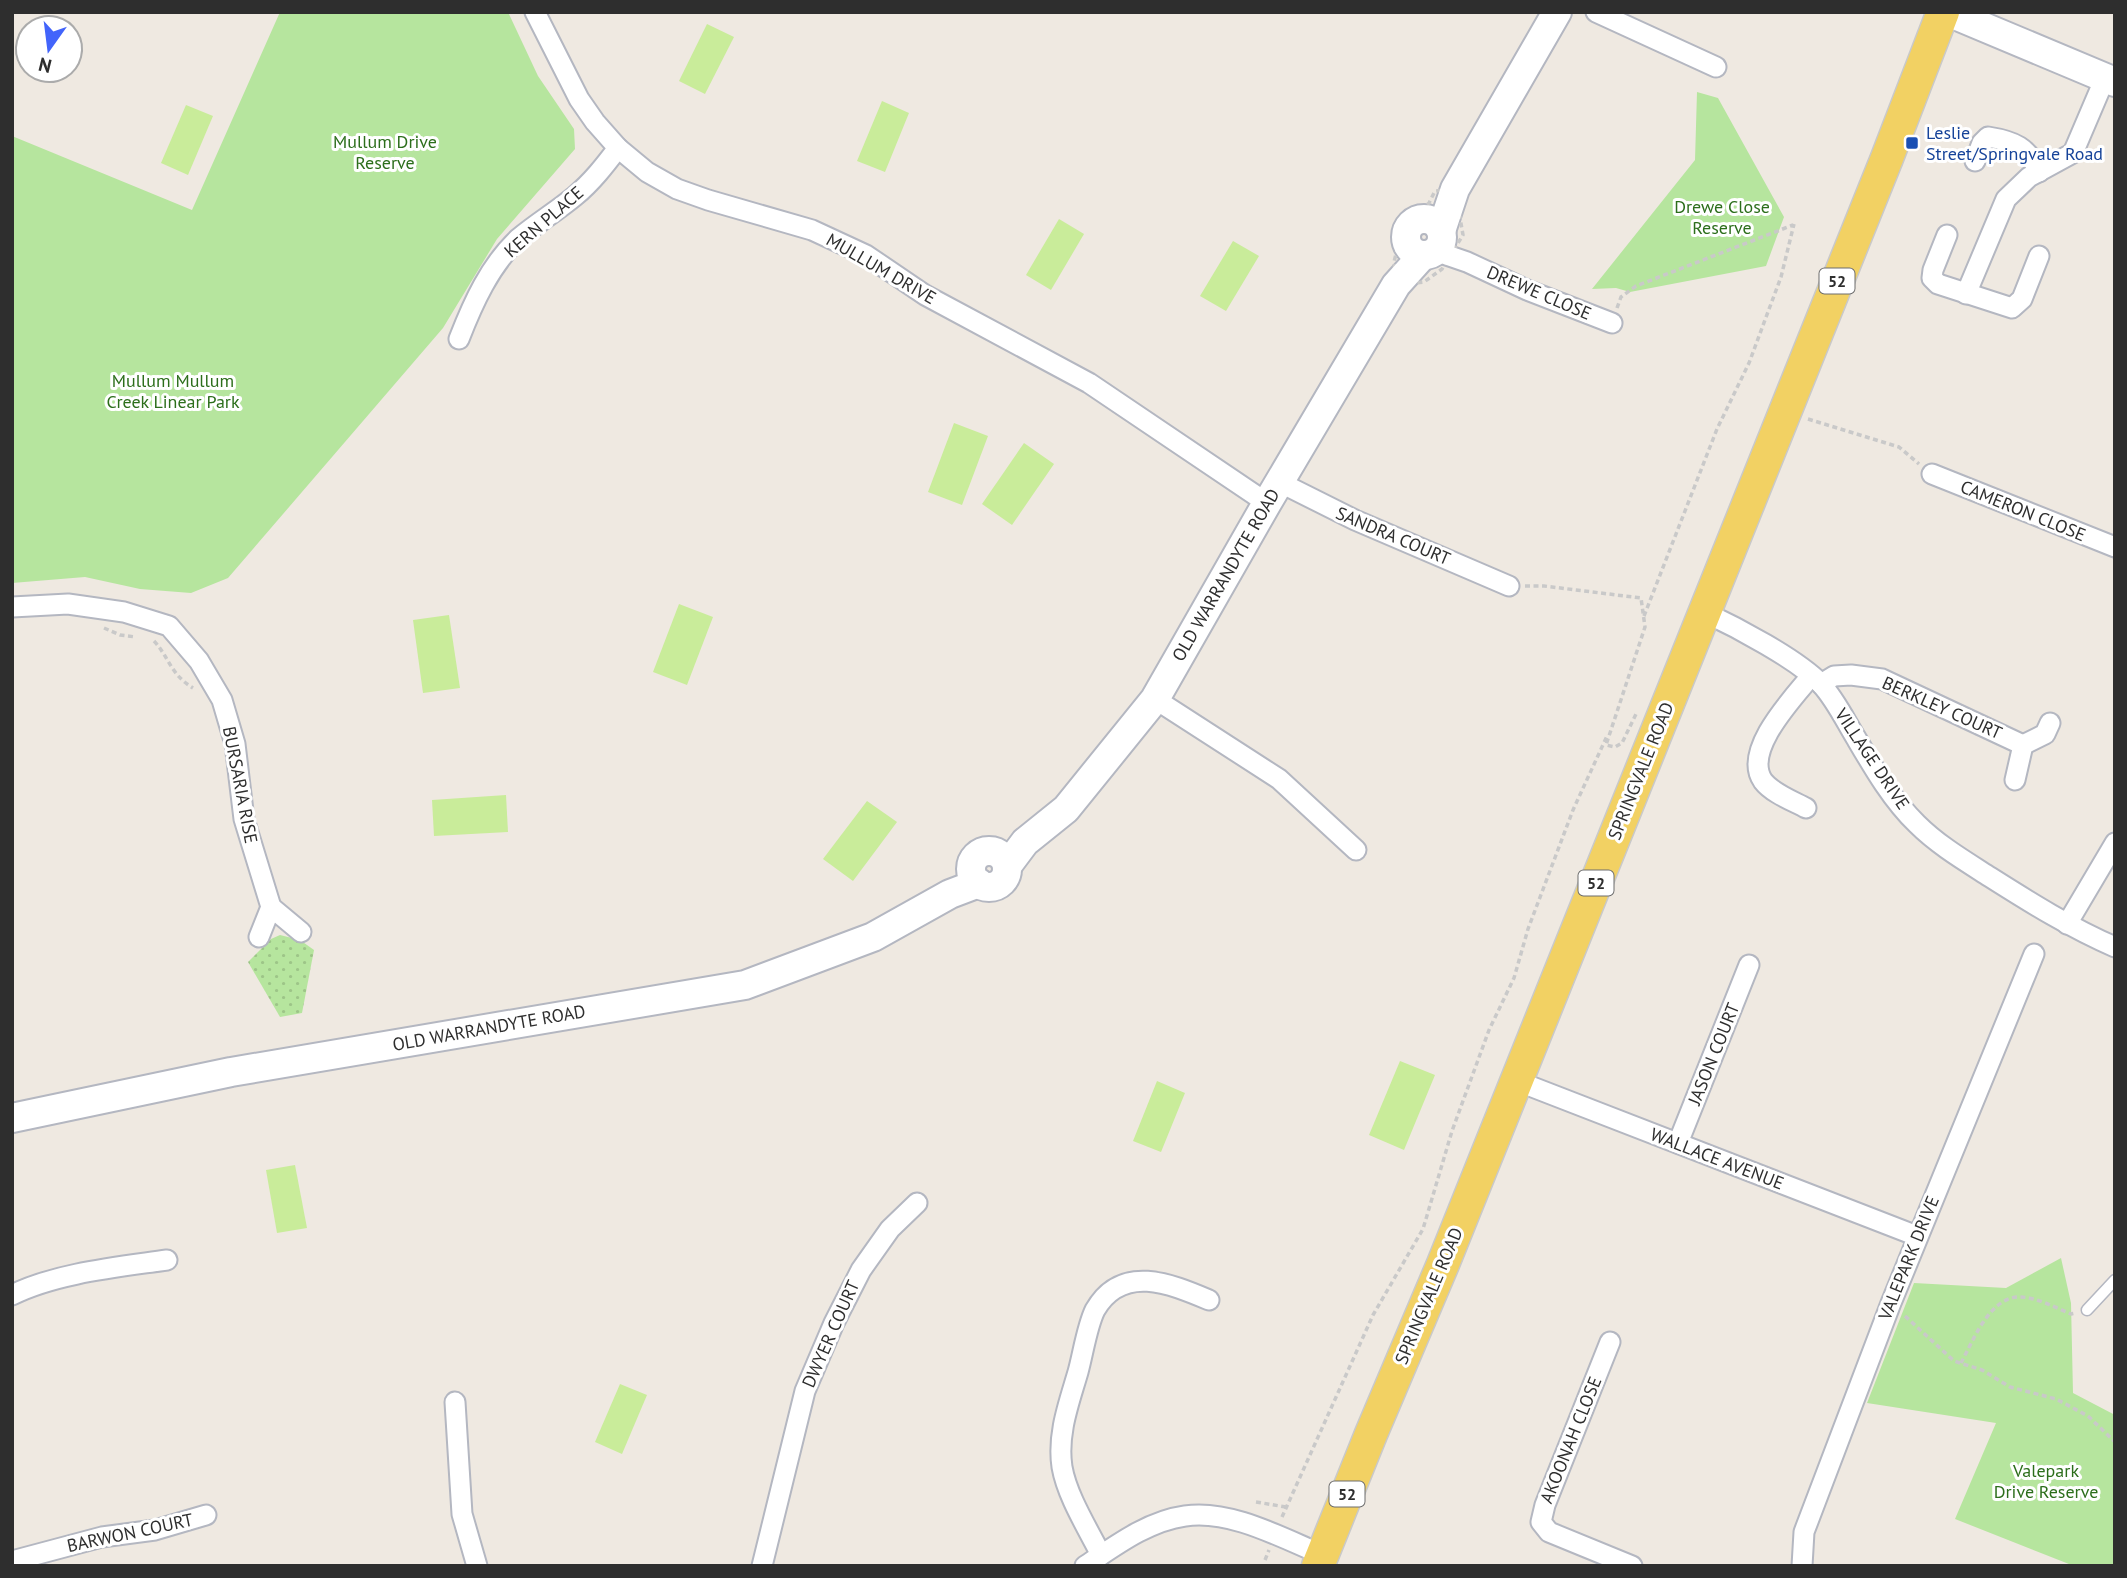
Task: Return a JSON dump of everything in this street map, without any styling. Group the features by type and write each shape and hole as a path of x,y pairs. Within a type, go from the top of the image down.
{"main road":[{"path":"1429,240 1455,189 1557,12"},
{"path":"1945,12 2110,80"},
{"name":"SPRINGVALE ROAD","path":"1321,1560 1517,1081 1945,12"},
{"name":"OLD WARRANDYTE ROAD","path":"12,1118 231,1072 745,985 873,937 950,894 975,875 979,854 1001,859 1066,809 1155,699 1396,285 1429,240"}],"street":[{"name":"MULLUM DRIVE","path":"535,12 579,99 595,122 618,148 647,172 708,200 812,230 866,255 960,315 1089,383 1273,493"},
{"path":"1596,12 1716,67"},
{"path":"1966,295 2006,199 2021,183 2073,153 2110,80"},
{"path":"1975,161 1982,143 1988,137 2001,139 2027,151 2039,172"},
{"name":"KERN PLACE","path":"459,339 469,312 501,259 519,239 578,194 618,148"},
{"path":"1947,235 1932,278 1938,284 1966,295 2012,308 2022,299 2039,256"},
{"name":"DREWE CLOSE","path":"1429,240 1467,262 1527,290 1612,323"},
{"name":"CAMERON CLOSE","path":"1932,474 2115,547"},
{"name":"SANDRA COURT","path":"1273,493 1354,520 1509,586"},
{"name":"BURSARIA RISE","path":"12,607 68,604 124,612 169,626 191,652 222,701 235,744 244,818 271,907"},
{"name":"VILLAGE DRIVE","path":"1704,612 1765,645 1816,680 1842,714 1871,764 1916,824 1971,865 2067,924 2115,947"},
{"name":"BERKLEY COURT","path":"1816,680 1851,675 1882,679 2023,745"},
{"path":"1806,808 1764,782 1759,758 1761,746 1776,719 1816,680"},
{"path":"1155,699 1279,779 1356,850"},
{"name":"BERKLEY COURT","path":"2023,745 2045,734 2050,723"},
{"name":"BERKLEY COURT","path":"2015,780 2023,745"},
{"path":"2067,924 2115,843"},
{"path":"259,937 271,907 301,932"},
{"name":"VALEPARK DRIVE","path":"1799,1565 1804,1532 1891,1303 2034,954"},
{"name":"JASON COURT","path":"1678,1143 1749,965"},
{"name":"WALLACE AVENUE","path":"1517,1081 1917,1236"},
{"name":"DWYER COURT","path":"762,1566 805,1391 834,1322 861,1270 890,1229 917,1203"},
{"path":"12,1295 24,1289 93,1271 167,1260"},
{"path":"1209,1300 1171,1284 1138,1280 1112,1289 1095,1311 1061,1430 1062,1468 1093,1561 1161,1522 1186,1515 1247,1523 1321,1560"},
{"name":"AKOONAH CLOSE","path":"1610,1342 1545,1505 1541,1522 1549,1532 1632,1566"},
{"path":"455,1402 462,1514 477,1566"},
{"name":"BARWON COURT","path":"12,1560 102,1537 155,1530 206,1515"}],"lane":[{"path":"2087,1310 2115,1280"}],"path":[{"path":"1396,285 1394,262 1403,226 1429,203 1435,191 1455,189"},
{"path":"1612,323 1621,297 1636,286 1794,224 1781,276 1749,363 1717,429 1644,616"},
{"path":"1806,419 1899,447 1932,474"},
{"path":"1265,1560 1286,1507 1373,1315 1423,1229 1452,1131 1489,1030 1514,978 1528,929 1573,810 1607,736 1645,627 1641,598 1544,586 1509,586"},
{"path":"101,626 120,635 139,637"},
{"path":"147,638 155,641 167,662 184,682 202,696"},
{"path":"1607,736 1606,745 1615,747 1622,743 1640,706"},
{"path":"1961,1363 1993,1308 2006,1300 2020,1297 2071,1314 2087,1310"},
{"path":"1891,1303 1939,1349 1961,1363 1982,1370 2010,1387 2056,1399 2088,1416 2115,1442"},
{"path":"1256,1502 1286,1507"}],"green space":[{"path":"280,12 508,12 538,76 574,129 575,149 497,239 443,328 228,578 191,593 140,589 85,577 12,583 12,136 192,210"},
{"path":"707,24 734,37 705,94 679,81"},
{"name":"Drewe Close Reserve","path":"1697,92 1718,98 1784,217 1766,266 1630,292 1616,288 1592,289 1695,160"},
{"path":"882,101 909,113 885,172 857,161"},
{"path":"186,105 213,116 188,175 161,163"},
{"path":"1059,219 1084,234 1051,290 1026,275"},
{"path":"1233,241 1259,256 1226,311 1200,296"},
{"path":"954,423 988,436 962,505 928,492"},
{"path":"1024,443 1054,464 1012,525 982,504"},
{"path":"679,604 713,617 687,685 653,672"},
{"path":"449,615 460,688 423,693 413,620"},
{"path":"506,795 508,832 434,836 432,800"},
{"path":"867,801 897,822 853,881 823,859"},
{"path":"280,935 300,940 314,950 302,1013 280,1017 248,962 271,939"},
{"path":"1400,1061 1435,1075 1404,1150 1369,1135"},
{"path":"1157,1081 1185,1093 1161,1152 1133,1141"},
{"path":"295,1165 307,1228 277,1233 266,1170"},
{"name":"Valepark Drive Reserve","path":"2061,1258 2071,1303 2073,1393 2115,1415 2115,1566 2074,1566 1955,1519 1996,1423 1867,1403 1914,1283 2006,1288"},
{"path":"620,1384 647,1395 622,1454 595,1442"}],"place":[{"name":"Leslie Street/Springvale Road","path":"1912,143"}],"park label":[{"name":"Mullum Drive Reserve","path":"385,152"},
{"name":"Mullum Mullum Creek Linear Park","path":"173,391"}]}
